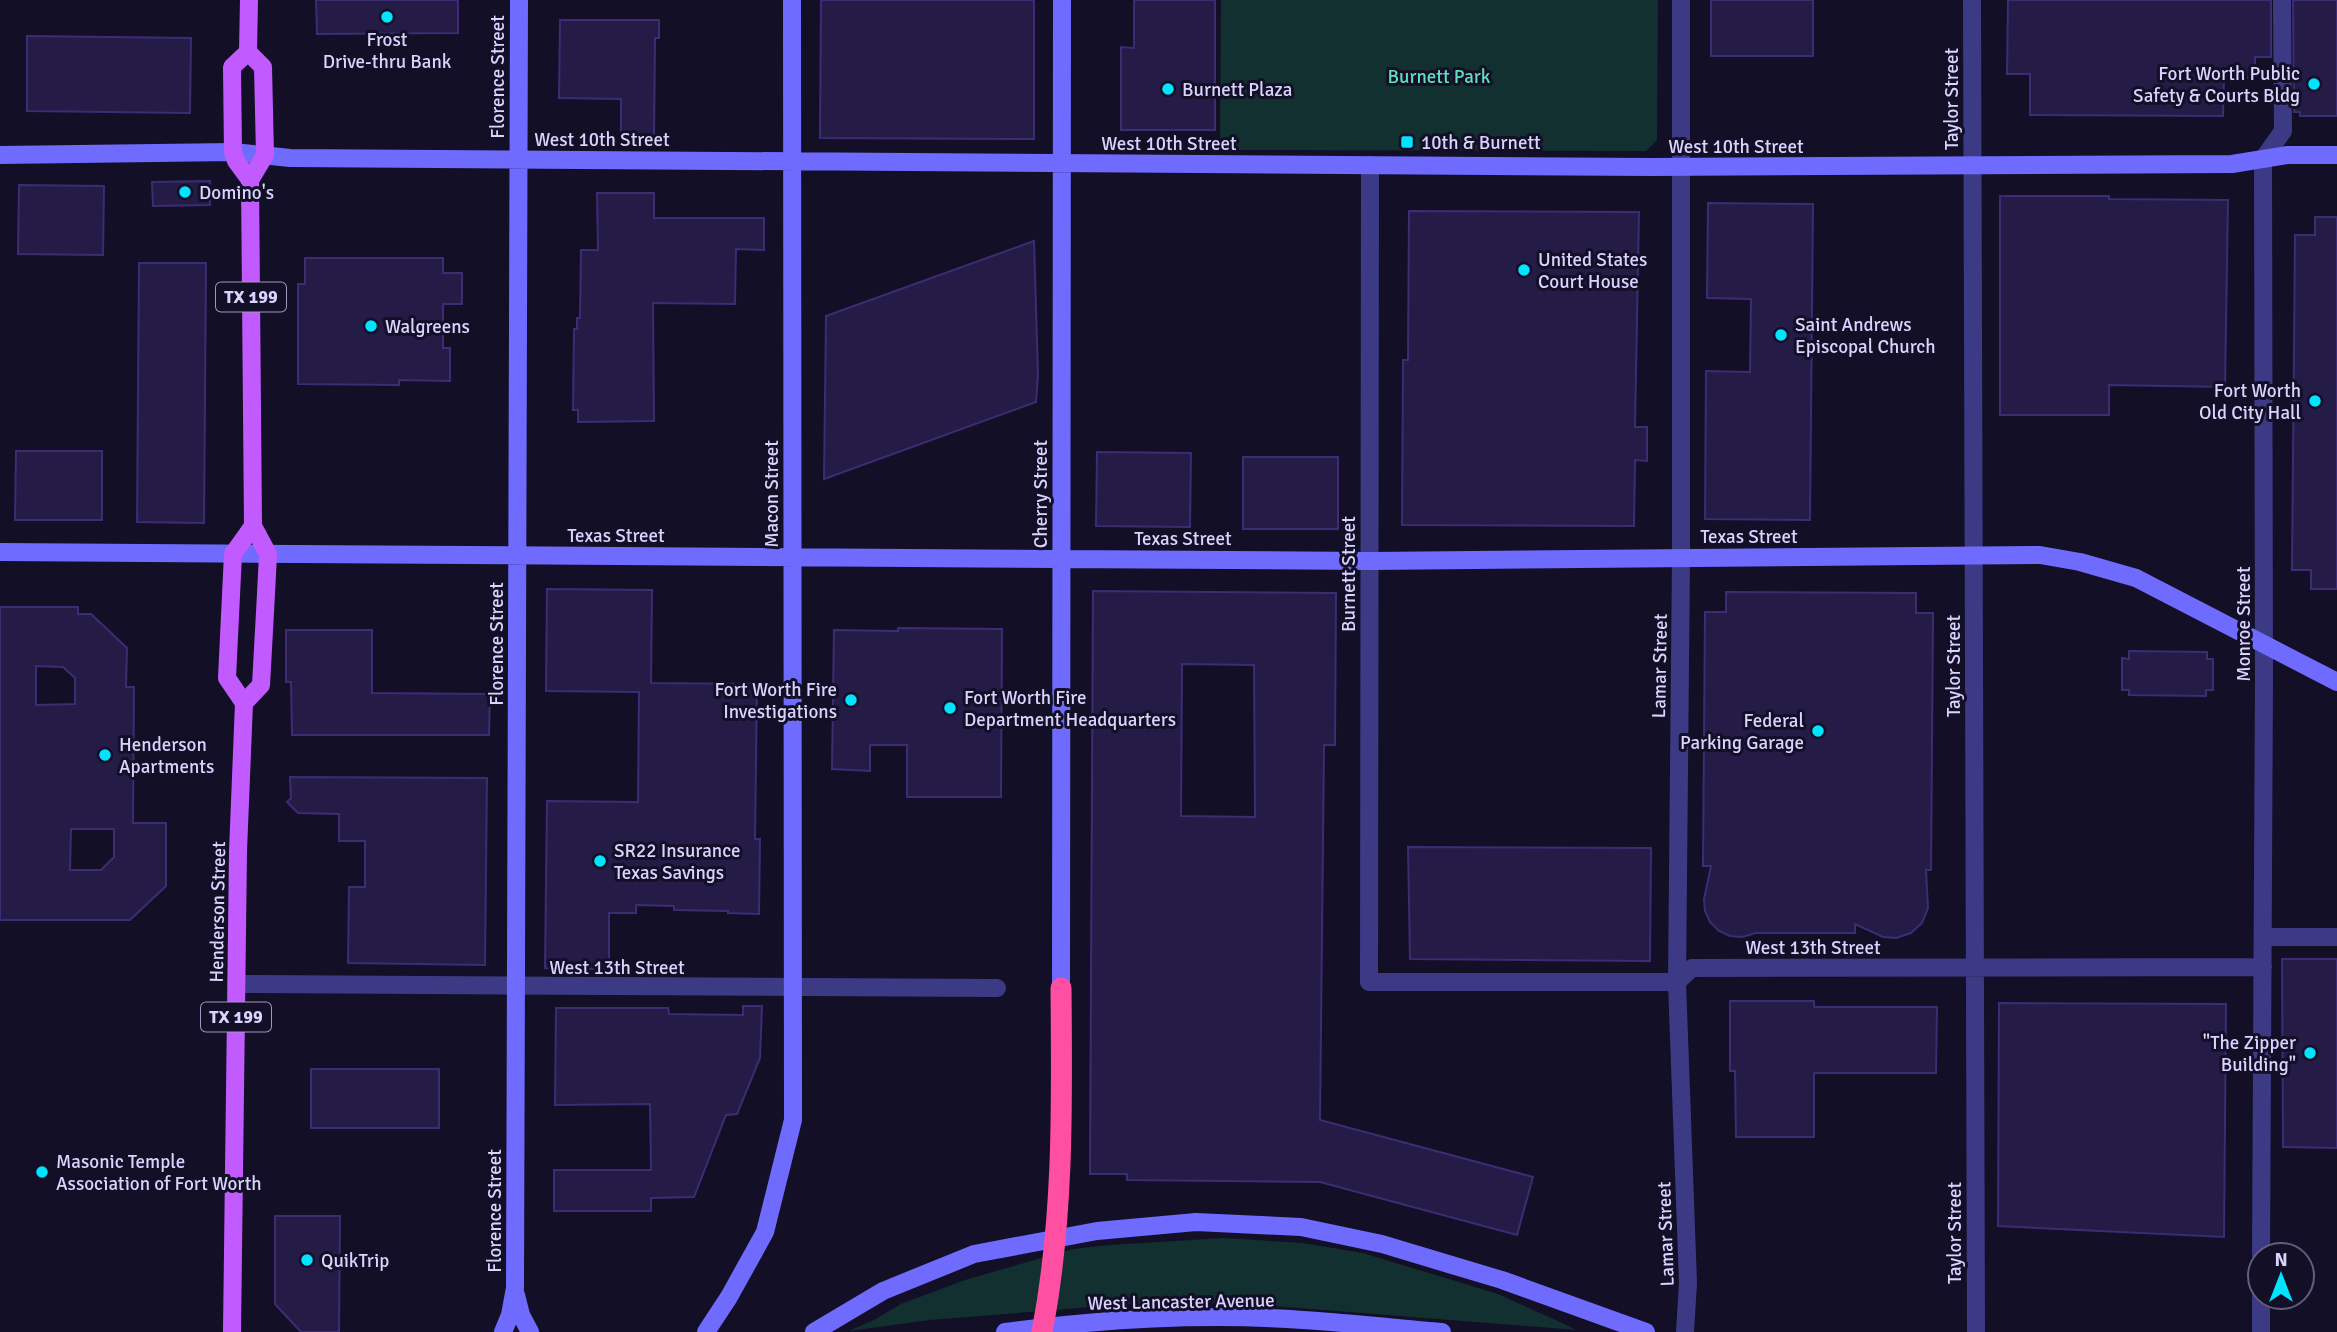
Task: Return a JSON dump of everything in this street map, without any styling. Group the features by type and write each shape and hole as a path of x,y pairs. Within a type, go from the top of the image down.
{"highway":[{"path":"1042,1332 1048,1302 1063,1126 1061,988"}],"main road":[{"path":"248,0 248,52 263,67 265,155 250,180 236,161 233,152 232,67 248,52"},
{"name":"TX 199","path":"250,180 253,526 268,554"},
{"path":"253,526 233,554 227,678 244,703 261,685 268,554"},
{"name":"Henderson Street","path":"232,1332 236,984 244,703"}],"street":[{"name":"Florence Street","path":"503,1332 510,1315 514,1288 519,0"},
{"name":"Macon Street","path":"706,1332 765,1232 793,1120 792,0"},
{"name":"Cherry Street","path":"1061,988 1062,0"},
{"name":"Lamar Street","path":"1681,0 1681,558 1677,982 1688,1283 1685,1332"},
{"name":"Taylor Street","path":"1972,0 1976,1332"},
{"path":"2263,159 2283,131 2282,0"},
{"name":"West 10th Street","path":"0,155 233,152 290,158 1681,167 2232,164 2288,155 2337,155"},
{"name":"Monroe Street","path":"2261,1241 2263,159"},
{"name":"Burnett Street","path":"1369,982 1370,165"},
{"name":"Texas Street","path":"0,552 1369,561 2040,555 2080,562 2127,576 2337,682"},
{"path":"2263,937 2337,937"},
{"name":"West 13th Street","path":"1369,982 1677,982 1692,968 2263,967"},
{"name":"West 13th Street","path":"236,984 997,988"},
{"path":"814,1332 883,1291 974,1254 1097,1231 1196,1222 1301,1227 1382,1244 1489,1276 1646,1332"},
{"name":"Florence Street","path":"514,1288 521,1315 530,1332"},
{"path":"2261,1311 2261,1332"},
{"name":"West Lancaster Avenue","path":"1005,1332 1199,1317 1302,1320 1441,1332"}],"green space":[{"name":"Burnett Park","path":"1221,0 1658,0 1657,140 1646,151 1220,150"},
{"path":"1223,1238 1303,1243 1363,1253 1498,1294 1577,1330 1236,1303 1130,1304 930,1320 849,1331 901,1304 965,1280 1073,1249"}],"building":[{"name":"Frost Drive-thru Bank","path":"316,0 458,0 458,33 317,34"},
{"path":"821,0 1034,0 1034,139 820,138"},
{"name":"Burnett Plaza","path":"1134,0 1215,0 1215,130 1121,130 1121,47 1134,48"},
{"path":"1711,0 1813,0 1813,56 1711,56"},
{"path":"2008,0 2271,0 2271,57 2255,57 2255,78 2224,78 2223,116 2030,115 2030,74 2007,74"},
{"name":"Fort Worth Public Safety & Courts Bldg","path":"2293,0 2337,0 2337,116 2300,116 2300,112 2294,112"},
{"path":"560,20 659,20 659,38 655,38 654,137 621,137 621,99 559,98"},
{"path":"27,36 191,38 190,113 27,111"},
{"path":"210,181 210,205 153,206 152,182"},
{"path":"19,185 104,186 103,255 18,254"},
{"path":"597,193 654,193 654,218 764,218 764,250 736,249 735,304 653,303 654,421 578,422 578,410 573,410 574,329 577,329 577,318 580,318 581,250 598,250"},
{"path":"2000,196 2228,200 2225,387 2109,385 2109,415 2000,415"},
{"name":"Saint Andrews Episcopal Church","path":"1708,203 1813,204 1810,520 1705,519 1706,371 1750,372 1751,299 1707,298"},
{"path":"1409,211 1639,212 1635,427 1647,427 1647,461 1635,460 1634,526 1402,525 1403,360 1408,360"},
{"name":"Fort Worth Old City Hall","path":"2315,217 2337,217 2337,589 2311,589 2311,570 2292,570 2295,235 2315,235"},
{"path":"1034,241 1038,375 1036,402 824,479 826,316"},
{"name":"Walgreens","path":"305,258 443,258 443,273 462,273 462,304 443,304 443,348 450,348 450,381 399,380 399,385 298,384 298,284 305,284"},
{"path":"139,263 206,263 204,523 137,522"},
{"path":"16,451 102,451 102,520 15,520"},
{"path":"1097,452 1191,453 1190,527 1096,526"},
{"path":"1243,457 1338,457 1338,529 1243,529"},
{"path":"547,589 652,590 651,683 757,684 755,839 760,839 759,914 674,910 674,906 636,905 636,913 609,913 609,969 545,968 547,801 638,802 639,692 546,691"},
{"path":"1093,591 1336,593 1335,745 1324,745 1320,1120 1533,1177 1517,1235 1320,1182 1127,1180 1127,1174 1090,1174","holes":["1182,664 1254,665 1255,817 1181,816"]},
{"name":"Federal Parking Garage","path":"1726,592 1916,593 1916,613 1933,613 1931,870 1926,870 1928,908 1922,923 1911,933 1896,938 1883,937 1855,924 1855,933 1756,933 1742,937 1719,931 1710,922 1704,899 1711,866 1703,866 1705,612 1726,612"},
{"name":"Henderson Apartments","path":"0,607 78,607 78,614 91,614 127,648 126,687 134,687 133,823 166,823 166,886 130,920 0,920","holes":["36,666 63,667 75,678 75,704 36,705","71,829 114,829 114,857 101,870 70,870"]},
{"name":"Fort Worth Fire Department Headquarters","path":"898,628 1002,629 1001,797 907,797 907,745 870,745 870,771 832,769 834,630 898,631"},
{"path":"286,630 372,630 372,693 490,694 489,735 292,735 291,682 286,682"},
{"path":"2129,651 2207,652 2207,659 2213,659 2213,690 2206,690 2206,696 2129,695 2129,690 2122,690 2122,658 2129,659"},
{"path":"290,777 487,778 485,965 348,963 349,887 365,887 365,841 339,841 339,814 298,813 287,802 291,798"},
{"path":"1408,847 1651,848 1650,961 1410,959"},
{"name":"\"The Zipper Building\"","path":"2282,959 2337,959 2337,1148 2283,1147"},
{"path":"1730,1001 1814,1001 1814,1007 1937,1007 1936,1073 1814,1073 1814,1137 1736,1137 1735,1071 1730,1071"},
{"path":"1999,1003 2226,1004 2224,1237 1998,1226"},
{"path":"743,1006 762,1006 760,1058 737,1114 726,1115 694,1197 651,1198 651,1211 554,1211 554,1170 651,1170 650,1104 555,1105 556,1008 668,1008 669,1014 743,1015"},
{"path":"311,1069 439,1069 439,1128 311,1128"},
{"name":"QuikTrip","path":"275,1216 340,1216 339,1332 301,1332 275,1304"}],"place":[{"name":"Frost Drive-thru Bank","path":"387,17"},
{"name":"Fort Worth Public Safety & Courts Bldg","path":"2314,84"},
{"name":"Burnett Plaza","path":"1168,89"},
{"name":"10th & Burnett","path":"1407,142"},
{"name":"Domino's","path":"185,192"},
{"name":"United States Court House","path":"1524,270"},
{"name":"Walgreens","path":"371,326"},
{"name":"Saint Andrews Episcopal Church","path":"1781,335"},
{"name":"Fort Worth Old City Hall","path":"2315,401"},
{"name":"Fort Worth Fire Investigations","path":"851,700"},
{"name":"Fort Worth Fire Department Headquarters","path":"950,708"},
{"name":"Federal Parking Garage","path":"1818,731"},
{"name":"Henderson Apartments","path":"105,755"},
{"name":"SR22 Insurance Texas Savings","path":"600,861"},
{"name":"\"The Zipper Building\"","path":"2310,1053"},
{"name":"Masonic Temple Association of Fort Worth","path":"42,1172"},
{"name":"QuikTrip","path":"307,1260"}]}
